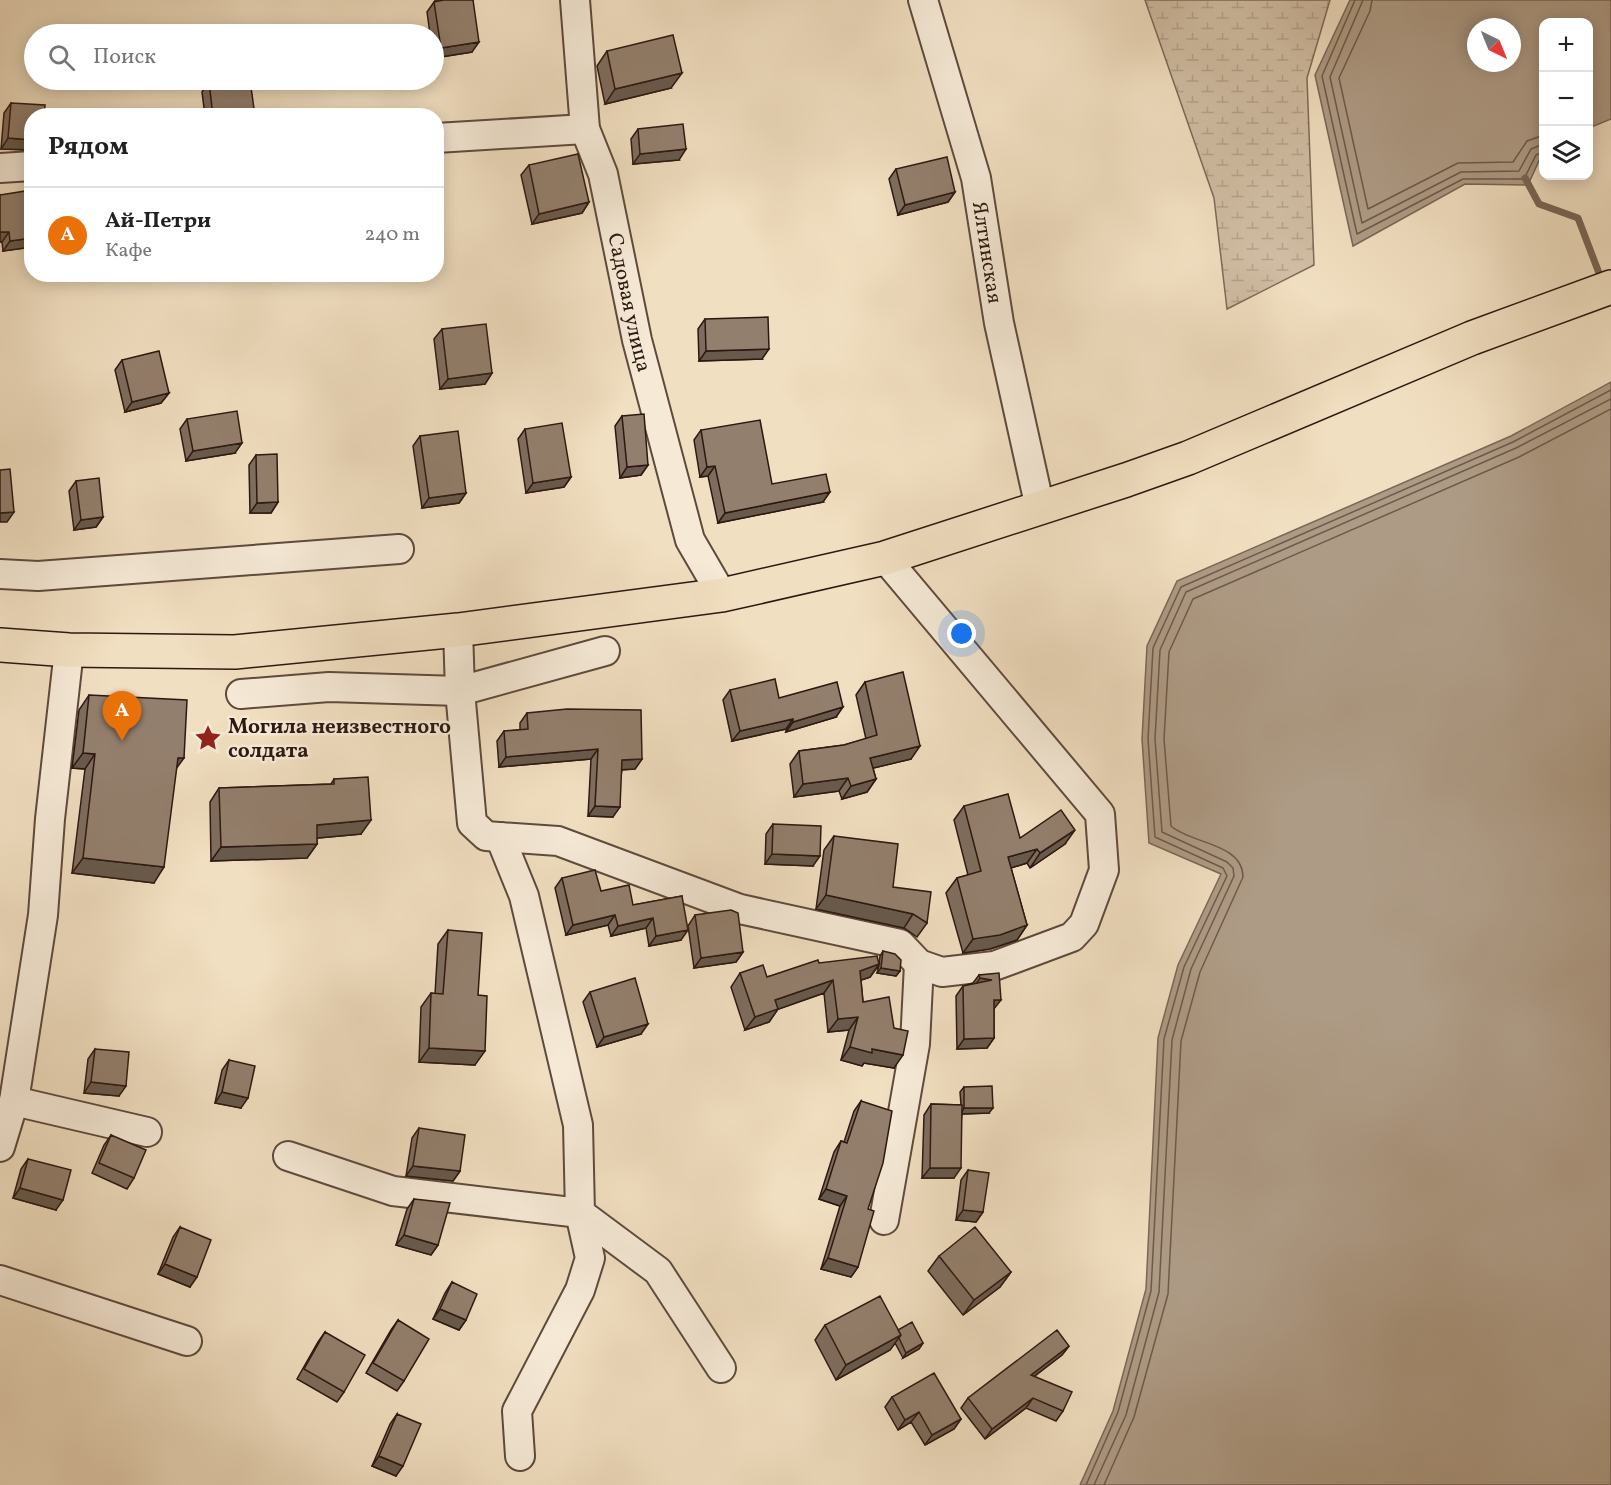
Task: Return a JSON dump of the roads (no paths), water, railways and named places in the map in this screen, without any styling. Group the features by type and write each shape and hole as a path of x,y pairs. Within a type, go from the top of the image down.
{"main road":[{"path":"0,645 69,650 235,652 458,630 722,595 885,558 1188,458 1472,338 1611,287"}],"street":[{"name":"Садовая улица","path":"575,0 585,129 603,174 637,340 690,540 722,595"},
{"name":"Ялтинская","path":"923,0 976,178 999,323 1040,508"},
{"path":"444,138 585,129"},
{"path":"0,168 24,166"},
{"path":"0,574 38,576 399,549"},
{"path":"458,630 460,691 472,823 486,836 558,841 740,909 900,944 919,964 942,972 994,966 1072,937 1084,924 1104,870 1100,814 885,558"},
{"path":"0,1147 14,1101 43,915 50,819 69,650"},
{"path":"241,694 329,687 460,691 605,651"},
{"path":"500,837 524,896 578,1125 580,1214 590,1258 580,1290 517,1411 520,1456"},
{"path":"884,1220 915,1044 919,964"},
{"path":"14,1101 147,1132"},
{"path":"288,1156 393,1191 580,1214 658,1271 721,1368"},
{"path":"0,1280 187,1341"}],"water":[{"path":"1350,0 1611,0 1611,119 1593,126 1593,18 1539,18 1539,161 1528,185 1465,184 1353,246 1315,75"},
{"path":"1611,382 1611,1485 1080,1485 1113,1411 1146,1289 1158,1038 1178,965 1221,874 1149,843 1142,739 1147,646 1177,581 1511,436"}],"waterway":[{"path":"1525,178 1539,204 1578,218 1602,281"}],"place":[{"name":"Могила неизвестного солдата","path":"208,738"},
{"name":"Ай-Петри","path":"122,741"}]}
